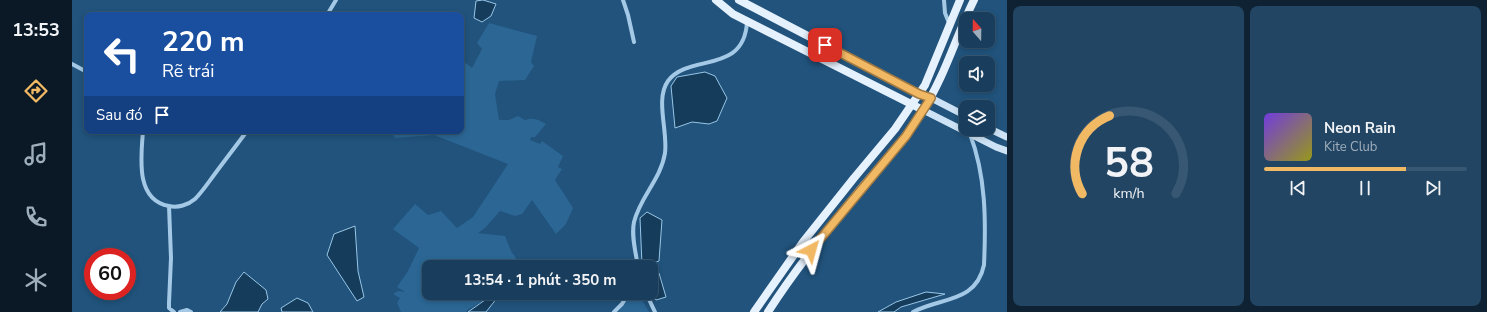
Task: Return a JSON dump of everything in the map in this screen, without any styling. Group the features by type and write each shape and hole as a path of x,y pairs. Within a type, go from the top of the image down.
{"main road":[{"path":"716,0 733,14 959,129"},
{"path":"754,312 803,242 895,129 925,85 960,0"},
{"path":"768,312 811,250 906,136 935,91 963,22 974,0"},
{"path":"743,1 919,94 931,98 959,112"},
{"path":"995,131 1007,137"},
{"path":"973,136 1007,151"}],"street":[{"path":"329,12 336,0"},
{"path":"623,0 634,42"},
{"path":"944,0 945,13 949,24"},
{"path":"637,260 633,228 636,215 663,162 666,142 662,100 664,87 672,76 679,72 714,62 729,55 736,49 743,38 747,21"},
{"path":"72,64 84,70"},
{"path":"143,134 141,159 143,178 146,188 156,201 169,206 181,206 195,199 245,134"},
{"path":"913,312 964,294 976,284 982,273 984,265 985,210 982,179 970,136"},
{"path":"169,206 171,258 169,308 174,312"},
{"path":"614,312 625,300"},
{"path":"649,300 655,312"},
{"path":"180,312 187,310 191,312"}],"shaded area":[{"path":"483,0 496,4 491,16 482,22 474,18 476,1"},
{"path":"489,23 537,36 531,62 534,66 525,80 499,81 495,94 499,120 509,120 518,116 525,120 539,120 546,124 535,137 531,137 530,140 540,144 542,141 563,156 558,167 562,169 555,180 573,208 566,224 556,234 532,200 522,214 515,216 500,211 485,228 478,233 505,236 511,251 517,260 422,260 422,300 485,300 466,312 401,312 397,303 400,298 393,294 398,291 405,292 397,287 408,271 419,248 393,229 415,204 428,215 441,211 457,228 473,217 508,164 434,135 395,138 393,134 464,134 464,66 466,63 472,68 482,49 477,43"},
{"path":"705,72 715,76 727,98 717,121 709,124 692,122 675,128 671,86 677,77"},
{"path":"647,212 662,220 659,261 642,260 640,218"},
{"path":"355,226 358,271 364,297 357,301 327,255 334,234"},
{"path":"244,272 266,290 268,299 262,304 258,312 220,312 227,304 236,282"},
{"path":"658,273 666,297 658,299"},
{"path":"926,292 945,294 901,307 894,312 878,312 896,302"},
{"path":"297,298 308,303 313,312 282,312 281,308"},
{"path":"485,300 495,300 486,312 468,312"},
{"path":"627,300 642,300 649,312 618,312"}],"route":[{"path":"811,250 906,136 931,98 919,94 825,45"}]}
